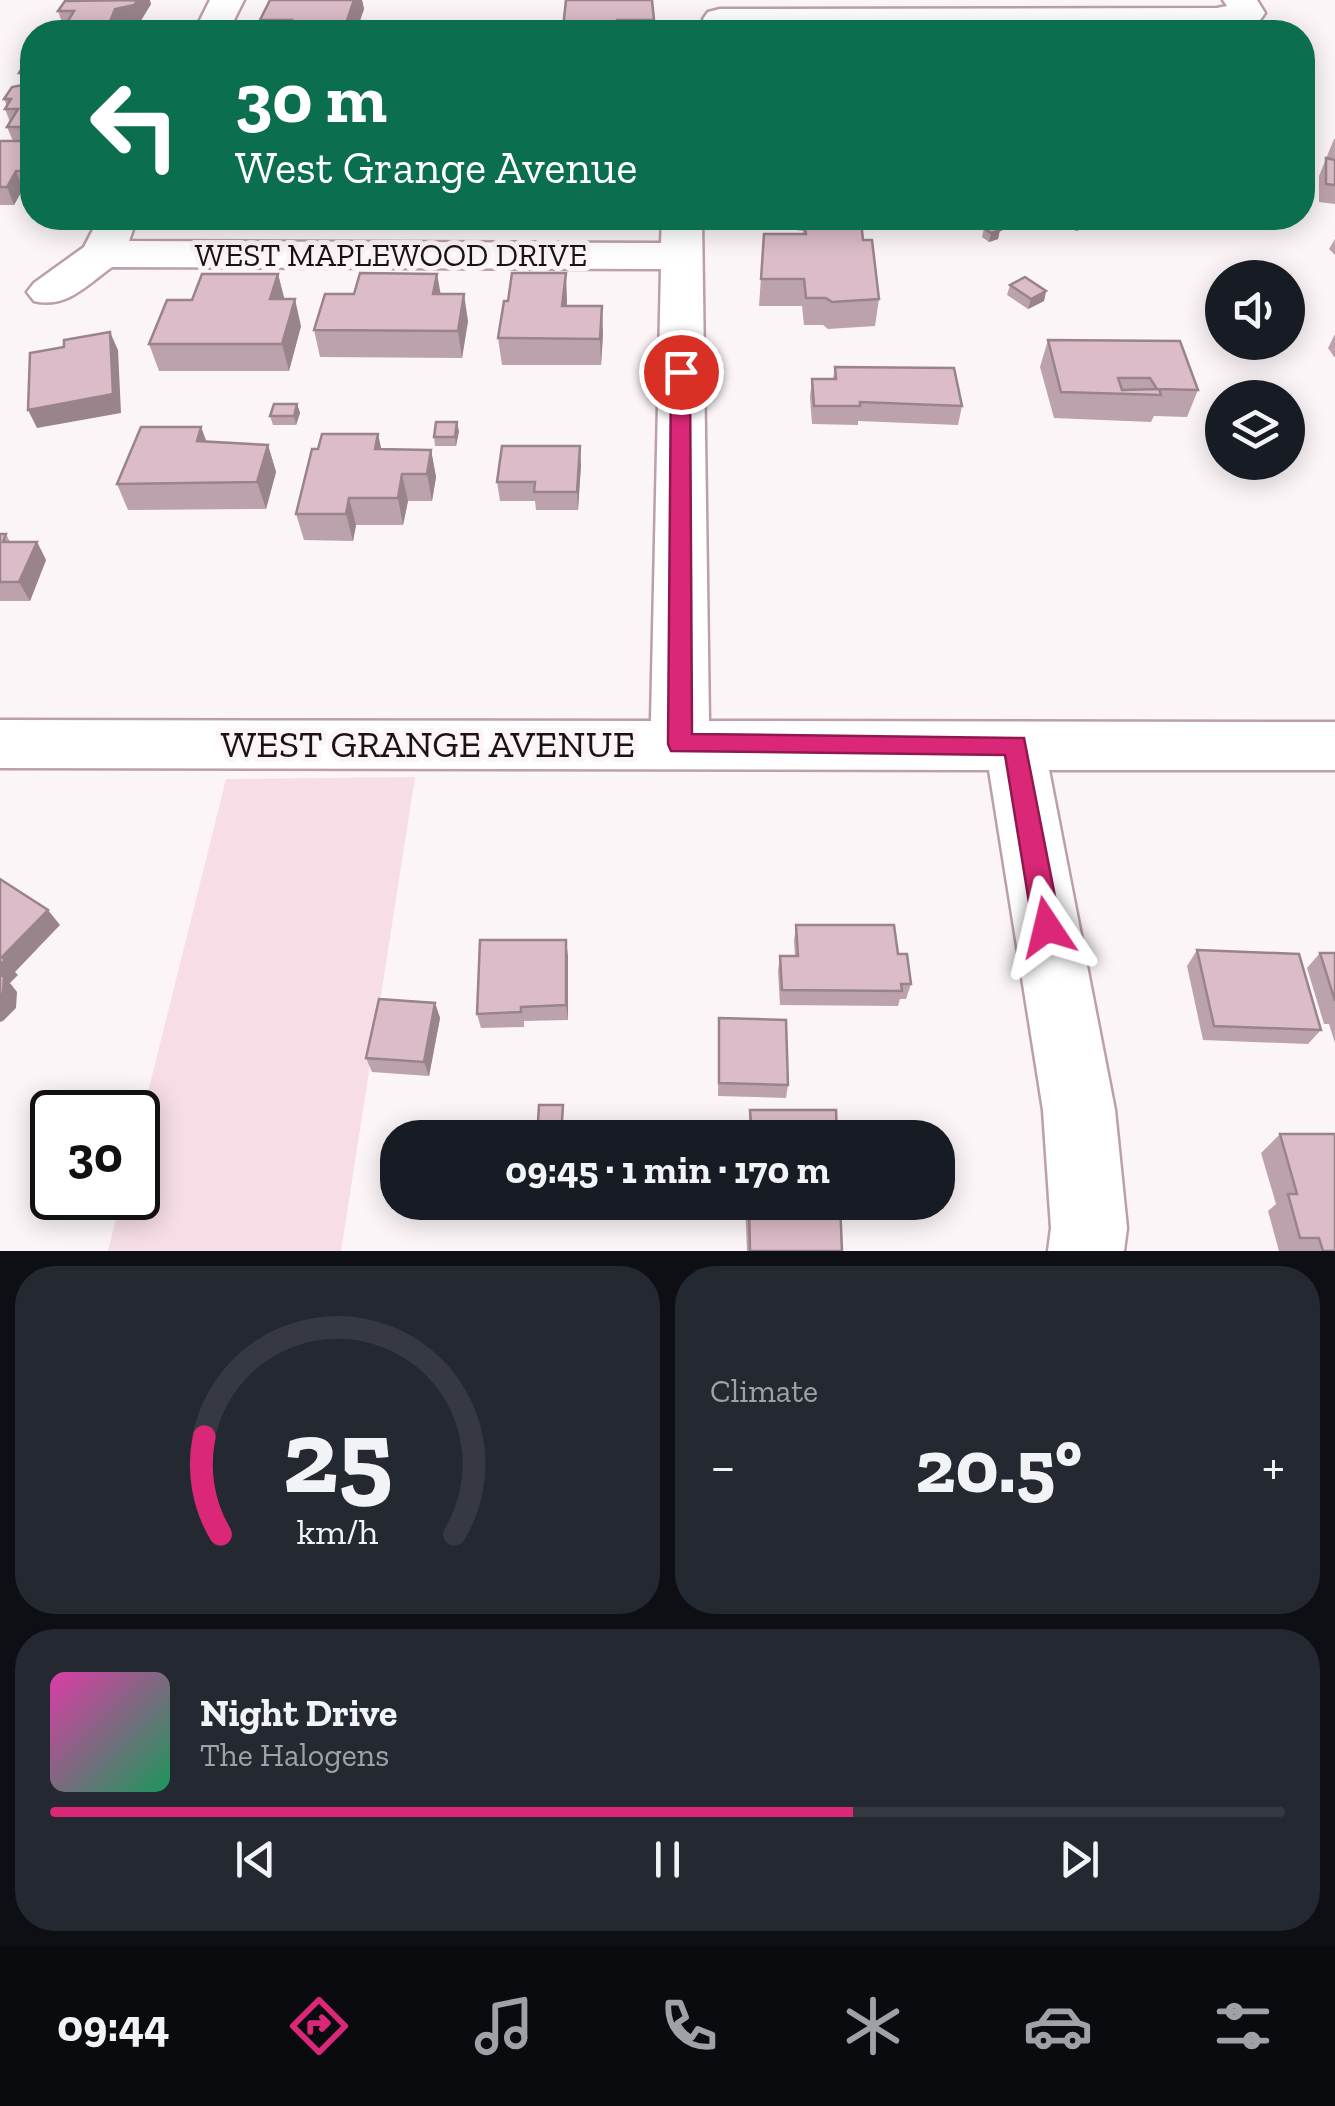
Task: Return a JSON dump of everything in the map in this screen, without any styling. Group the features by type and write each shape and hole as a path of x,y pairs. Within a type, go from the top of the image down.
{"street":[{"path":"1178,20 1217,18 1244,6"},
{"path":"719,17 855,20"},
{"path":"50,292 111,236"},
{"name":"WEST MAPLEWOOD DRIVE","path":"111,236 682,236"},
{"path":"680,744 682,236"},
{"name":"WEST GRANGE AVENUE","path":"0,744 1335,746"},
{"path":"1016,745 1079,1110 1088,1228 1086,1251"}],"shaded area":[{"path":"415,777 341,1251 108,1251 116,1220 160,1220 160,1090 148,1090 226,779"}],"building":[{"path":"138,0 134,5 115,9 111,20 68,20 74,11 58,11 65,1"},
{"path":"270,0 354,0 347,20 260,20"},
{"path":"566,0 652,0 654,20 564,20"},
{"path":"20,85 20,127 7,127 18,109 5,109 11,99 4,99 12,87"},
{"path":"0,141 20,141 20,171 16,171 7,187 0,187"},
{"path":"1326,158 1335,160 1335,185 1326,184"},
{"path":"805,230 862,230 863,240 872,240 879,299 832,302 826,298 806,298 804,279 761,279 764,234 806,234"},
{"path":"360,273 437,274 433,294 464,294 458,331 314,330 325,294 354,294"},
{"path":"512,273 566,273 562,306 602,306 600,339 498,338"},
{"path":"202,274 278,274 270,299 295,299 282,344 149,344 167,300 192,300"},
{"path":"1025,277 1046,291 1031,299 1010,285"},
{"path":"110,332 113,394 28,410 30,353 64,347 64,340"},
{"path":"1048,340 1180,341 1198,390 1159,389 1161,395 1061,392","holes":["1118,378 1150,378 1157,389 1122,390"]},
{"path":"835,367 954,368 962,406 860,402 860,406 814,406 812,379 836,379"},
{"path":"274,404 297,404 294,416 270,416"},
{"path":"436,422 457,422 455,437 434,437"},
{"path":"141,427 201,427 197,441 268,445 257,482 117,484"},
{"path":"322,434 378,434 375,449 431,450 427,474 402,474 398,498 349,498 346,514 296,514 312,449 318,449"},
{"path":"502,446 580,446 577,492 534,492 535,482 497,482"},
{"path":"0,534 6,534 3,542 37,542 19,582 0,582"},
{"path":"0,879 48,910 2,957 5,960 0,965"},
{"path":"796,925 894,925 898,954 907,954 911,984 901,984 902,991 782,990 780,956 798,956"},
{"path":"480,940 566,940 566,1005 477,1014"},
{"path":"1197,950 1299,954 1321,1030 1214,1026"},
{"path":"1320,953 1335,953 1335,1001"},
{"path":"0,974 4,977 0,996"},
{"path":"379,999 435,1003 424,1062 366,1058"},
{"path":"719,1018 786,1020 788,1085 719,1083"},
{"path":"539,1105 563,1105 562,1120 538,1120"},
{"path":"750,1110 836,1110 836,1120 751,1120"},
{"path":"1280,1134 1335,1134 1335,1251 1323,1251 1319,1238 1300,1238 1288,1194 1297,1194"},
{"path":"749,1220 841,1220 842,1251 750,1251"}],"route":[{"path":"681,372 680,744 1016,745 1047,927"}]}
